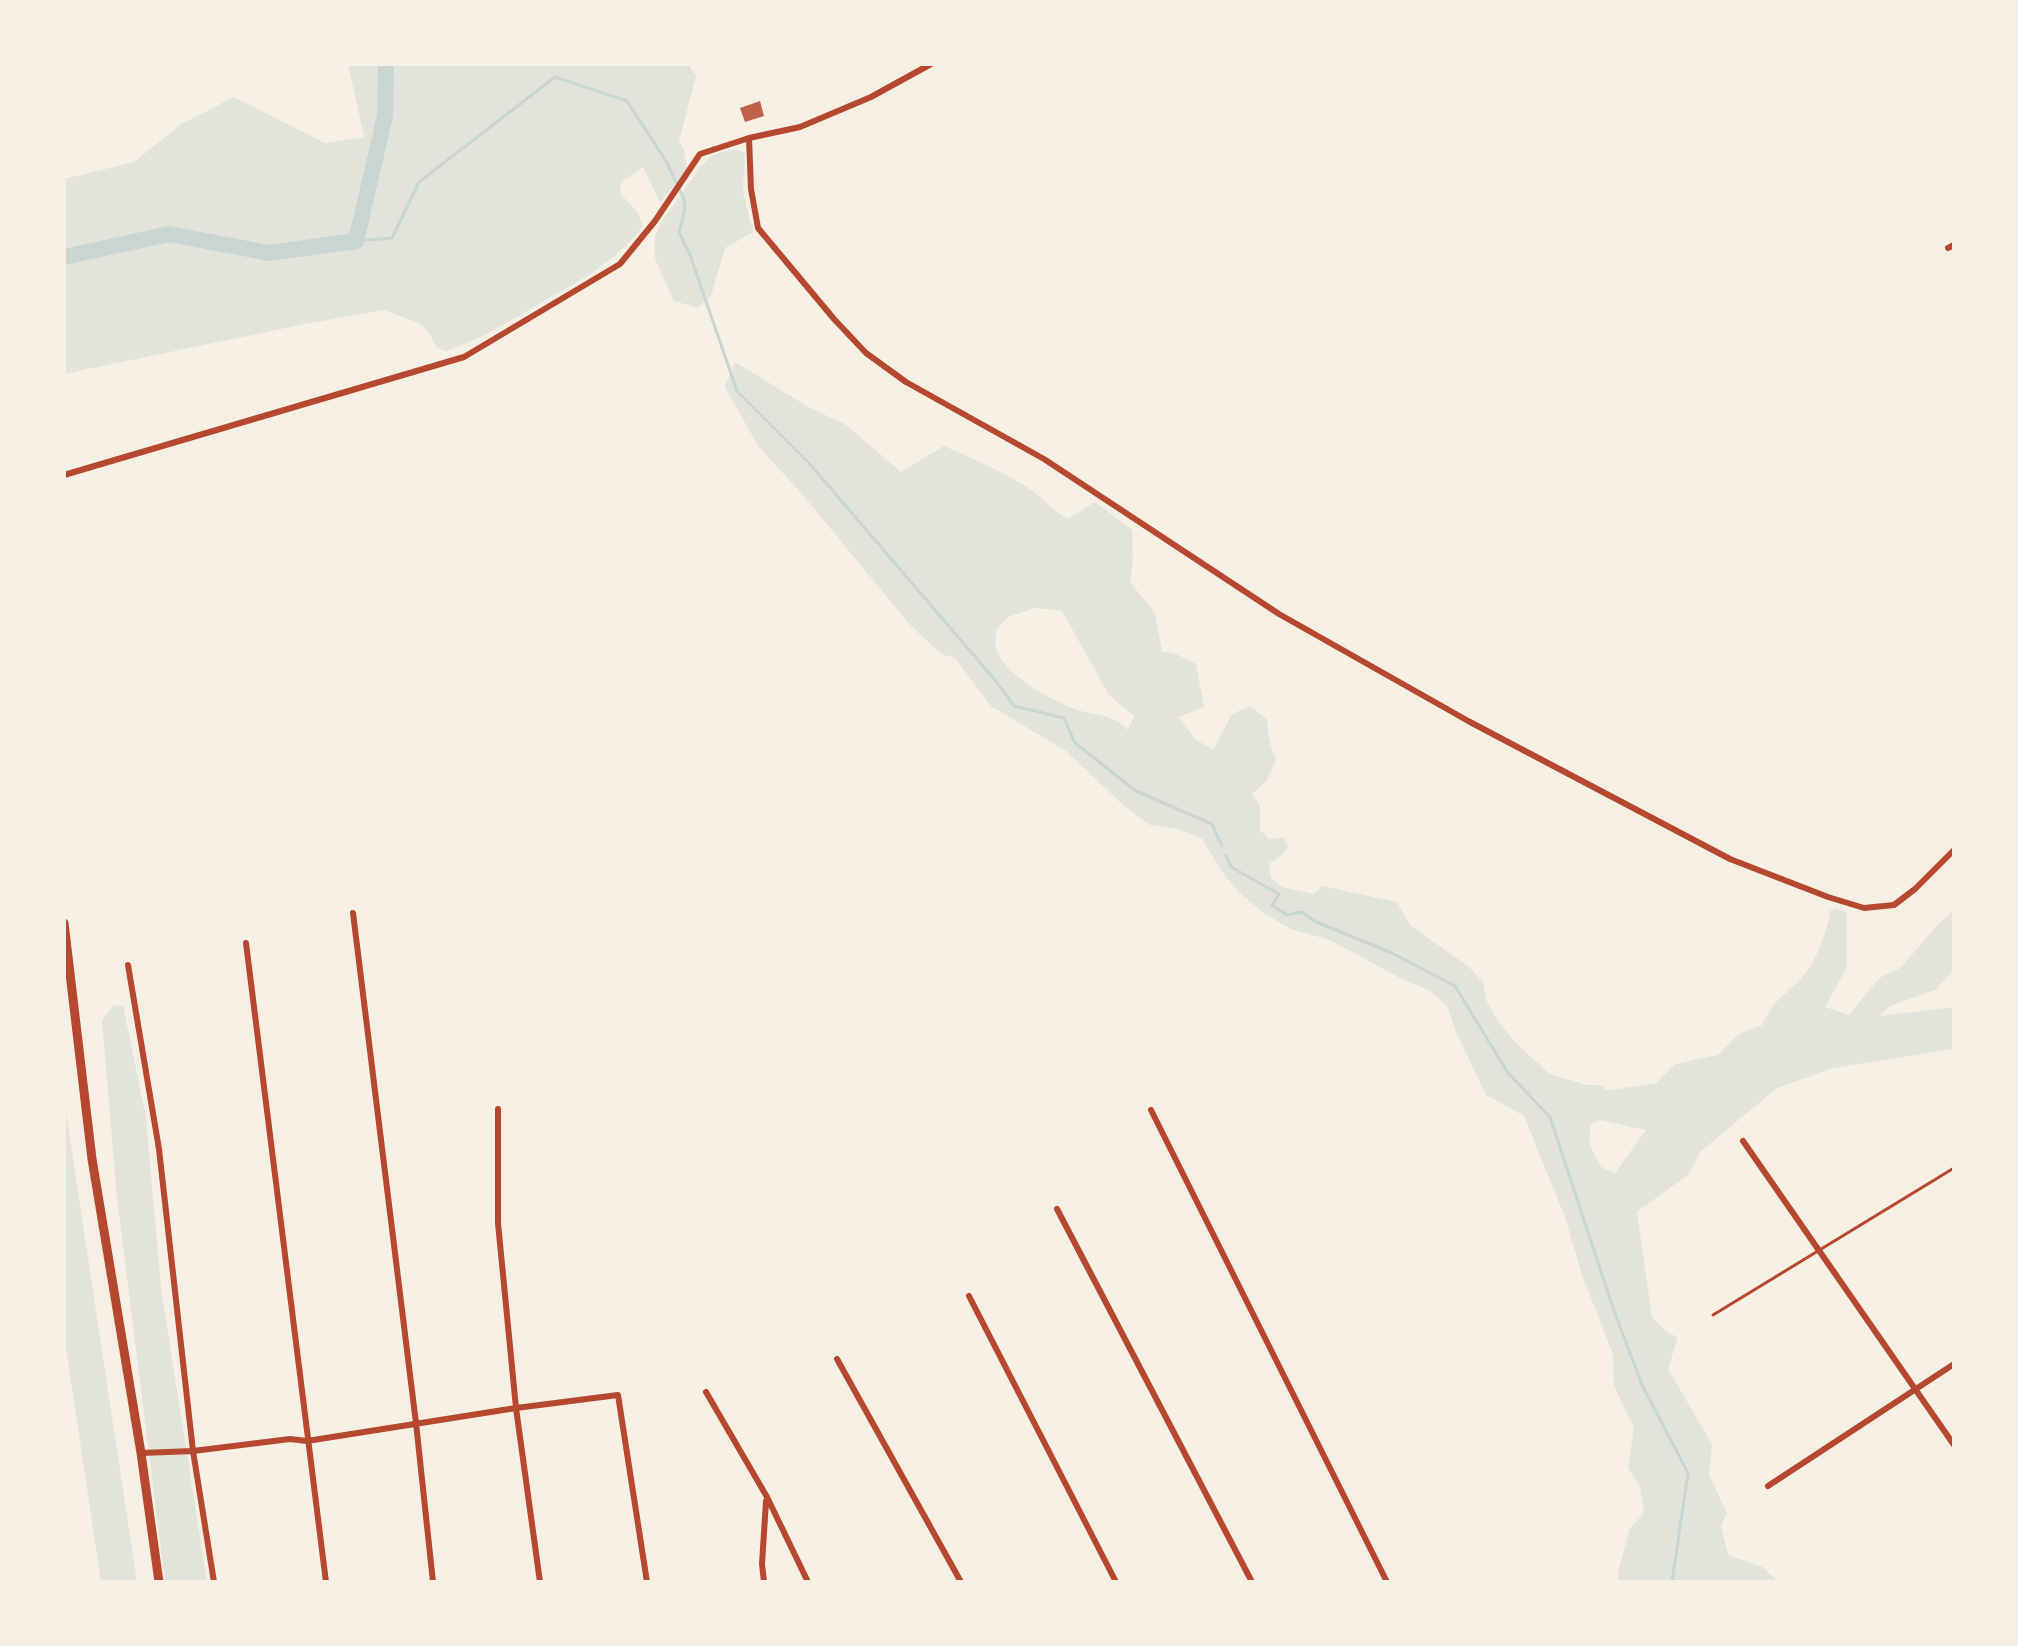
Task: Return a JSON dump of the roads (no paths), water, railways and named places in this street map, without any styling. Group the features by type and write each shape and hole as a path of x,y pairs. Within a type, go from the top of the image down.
{"main road":[{"path":"64,923 92,1159 141,1453 159,1582"}],"street":[{"path":"64,475 464,357 620,264 692,171 700,154 749,138 800,127 871,97 931,64"},
{"path":"749,138 751,189 758,228 866,353 906,382 1044,459 1279,614 1470,722 1730,859 1828,897 1864,908 1894,905 1954,850"},
{"path":"353,913 433,1582"},
{"path":"246,943 326,1582"},
{"path":"128,965 159,1149 193,1451 214,1582"},
{"path":"498,1109 498,1223 516,1408 540,1582"},
{"path":"1151,1110 1387,1582"},
{"path":"1743,1141 1954,1445"},
{"path":"1057,1209 1252,1582"},
{"path":"969,1296 1116,1582"},
{"path":"837,1359 961,1582"},
{"path":"1768,1486 1954,1364"},
{"path":"706,1392 767,1497 808,1582"},
{"path":"141,1453 193,1451 290,1439 307,1441 618,1395 647,1582"},
{"path":"764,1582 762,1564 767,1497"}],"lane":[{"path":"1713,1315 1954,1168"}],"waterway":[{"path":"64,257 169,234 269,253 356,241 385,116 386,64"},
{"path":"356,241 392,238 419,182 555,77 627,101 666,161 684,199 685,209 679,232 690,255 737,391 809,463 1014,706 1064,718 1075,743 1136,791 1212,824 1222,846"},
{"path":"1226,855 1231,867 1279,894 1272,905 1287,915 1302,912 1314,921 1392,953 1455,986 1508,1073 1550,1117 1613,1308 1642,1385 1688,1473 1672,1582"}]}
